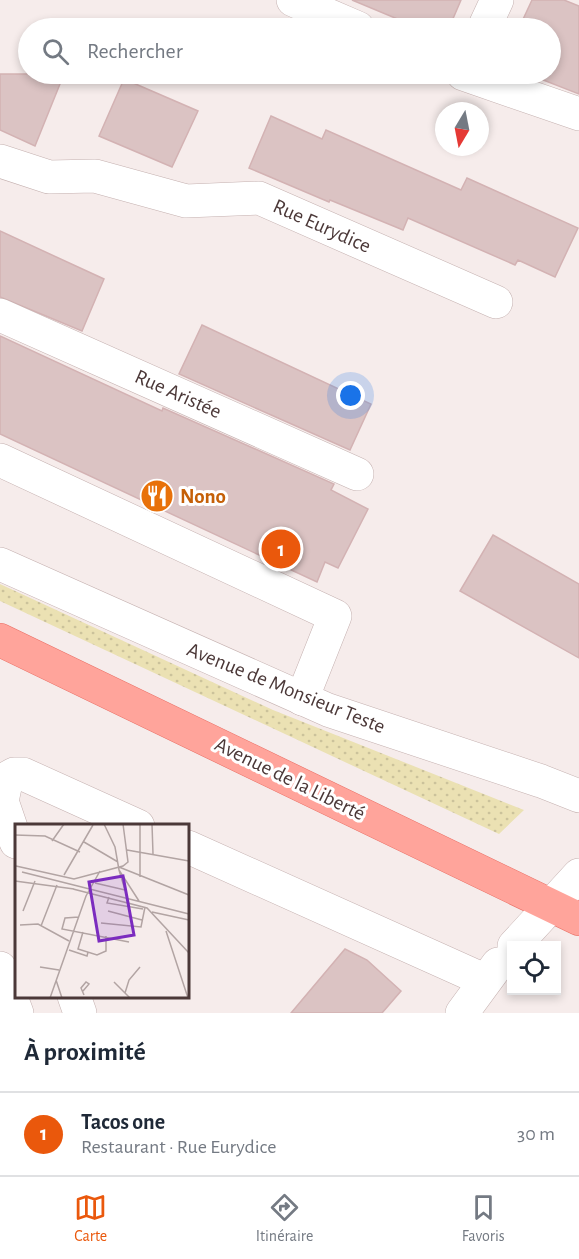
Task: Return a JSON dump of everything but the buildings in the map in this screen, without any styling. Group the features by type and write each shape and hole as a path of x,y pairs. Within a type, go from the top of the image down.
{"main road":[{"name":"Avenue de la Liberté","path":"0,640 579,919"}],"street":[{"path":"293,0 335,18"},
{"path":"489,18 497,0"},
{"path":"493,84 579,114"},
{"name":"Rue Eurydice","path":"0,161 49,177 95,176 186,201 259,198 496,302"},
{"name":"Rue Aristée","path":"0,315 357,474"},
{"path":"0,460 335,616 302,699"},
{"name":"Avenue de Monsieur Teste","path":"0,564 302,699 579,796"},
{"path":"15,839 2,801 7,778 14,774 23,774 136,824"},
{"path":"189,847 484,980"},
{"path":"518,941 549,904 579,875"},
{"path":"462,1013 484,980 507,954"},
{"path":"0,968 17,1013"},
{"path":"75,998 80,1013"}],"shaded area":[{"path":"0,584 273,710 524,810 499,834 0,601"}],"place":[{"name":"Nono","path":"157,496"},
{"name":"Tacos one","path":"281,549"}]}
